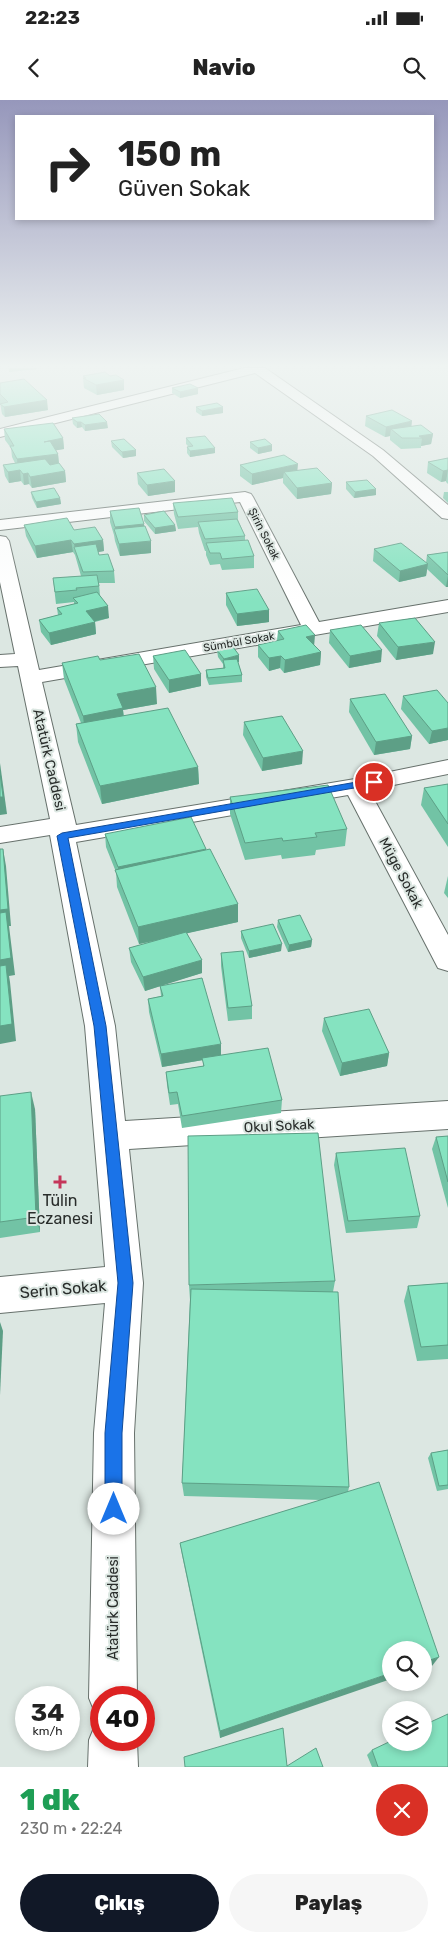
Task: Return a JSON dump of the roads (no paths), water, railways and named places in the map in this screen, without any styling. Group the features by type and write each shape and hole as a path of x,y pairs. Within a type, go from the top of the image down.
{"street":[{"path":"368,446 448,514"},
{"name":"Şirin Sokak","path":"0,525 245,497 313,629"},
{"name":"Atatürk Caddesi","path":"0,541 19,666 63,830 100,1026 125,1283 114,1433 113,1686"},
{"name":"Sümbül Sokak","path":"19,666 313,629 448,606"},
{"path":"0,835 63,830 355,786 448,767"},
{"name":"Müge Sokak","path":"355,786 448,961"},
{"name":"Okul Sokak","path":"110,1136 448,1115"},
{"name":"Serin Sokak","path":"0,1295 125,1283"},
{"path":"113,1751 113,1767"}],"place":[{"name":"Tülin Eczanesi","path":"60,1182"}]}
